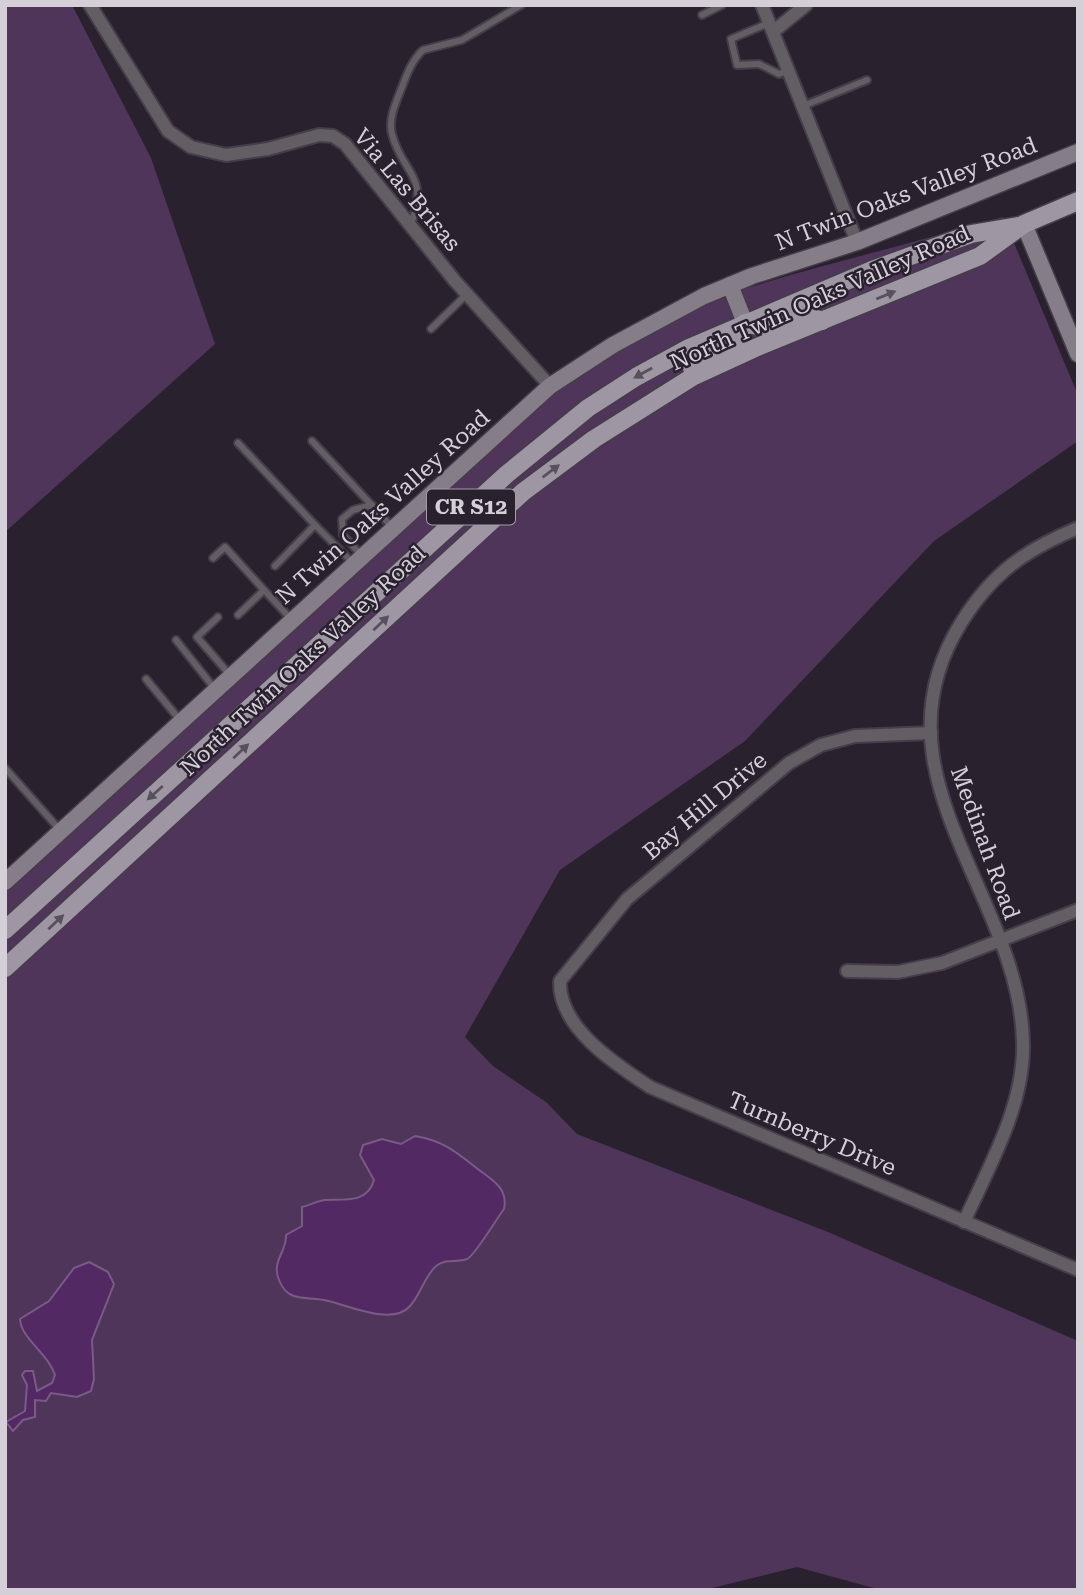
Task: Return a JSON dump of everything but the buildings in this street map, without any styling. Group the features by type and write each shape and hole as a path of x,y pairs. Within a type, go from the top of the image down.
{"main road":[{"name":"North Twin Oaks Valley Road","path":"5,930 507,474 588,408 636,377 745,323 971,234 1024,224 1078,201"},
{"name":"North Twin Oaks Valley Road","path":"5,968 523,492 594,439 694,376 980,256 1024,224"},
{"path":"662,396 692,365 736,342 745,323 770,328 801,316 822,321"}],"street":[{"name":"Via Las Brisas","path":"90,5 168,131 191,147 226,155 268,149 319,135 333,136 345,144 467,294 550,386"},
{"path":"762,5 856,242"},
{"path":"772,27 806,5"},
{"name":"N Twin Oaks Valley Road","path":"5,882 550,386 613,345 730,285 856,242 1078,152"},
{"path":"1024,224 1078,354"},
{"path":"730,285 745,323"},
{"name":"Medinah Road","path":"964,1222 1009,1120 1021,1074 1023,1042 1018,994 935,780 930,733 935,680 950,640 977,598 1035,545 1078,528"},
{"name":"Bay Hill Drive","path":"559,995 560,981 627,899 789,763 821,745 855,736 930,733"},
{"path":"848,971 898,972 942,963 1078,910"},
{"name":"Turnberry Drive","path":"559,995 563,1006 584,1033 620,1068 650,1087 1078,1270"}],"lane":[{"path":"411,226 418,206 419,191 392,135 391,118 407,73 423,50 462,40 521,5"},
{"path":"702,15 722,5"},
{"path":"772,27 731,40 737,65 759,64 779,74 789,70"},
{"path":"803,106 867,80"},
{"path":"431,329 467,294"},
{"path":"312,441 394,528"},
{"path":"238,443 315,525 358,560"},
{"path":"358,560 343,535 342,519 352,510 372,505"},
{"path":"275,566 315,525"},
{"path":"213,558 225,547 292,621"},
{"path":"238,615 264,590"},
{"path":"218,617 197,637 231,677"},
{"path":"176,640 216,691"},
{"path":"146,679 182,722"},
{"path":"5,768 60,830"}],"shaded area":[{"path":"5,5 72,5 151,158 215,344 5,532"},
{"path":"1003,217 1078,395 1078,441 934,541 745,741 560,870 465,1037 493,1066 546,1102 577,1134 828,1232 1078,1341 1078,1590 881,1590 797,1567 704,1590 5,1590 5,875 507,413 578,360 616,339 696,305 823,266"},
{"path":"415,1136 433,1140 454,1151 500,1188 505,1201 504,1209 475,1252 467,1259 444,1262 436,1266 410,1306 402,1312 368,1312 324,1300 298,1297 287,1292 279,1280 277,1267 286,1235 302,1226 302,1207 325,1200 360,1197 371,1188 374,1180 360,1155 363,1145 382,1139 401,1144"},
{"path":"89,1262 108,1272 114,1284 92,1340 94,1379 91,1391 77,1397 51,1393 46,1401 35,1400 35,1417 23,1420 13,1431 6,1422 25,1411 27,1385 22,1375 25,1371 33,1371 37,1391 52,1383 55,1375 47,1360 25,1333 20,1319 49,1301 74,1268"}]}
